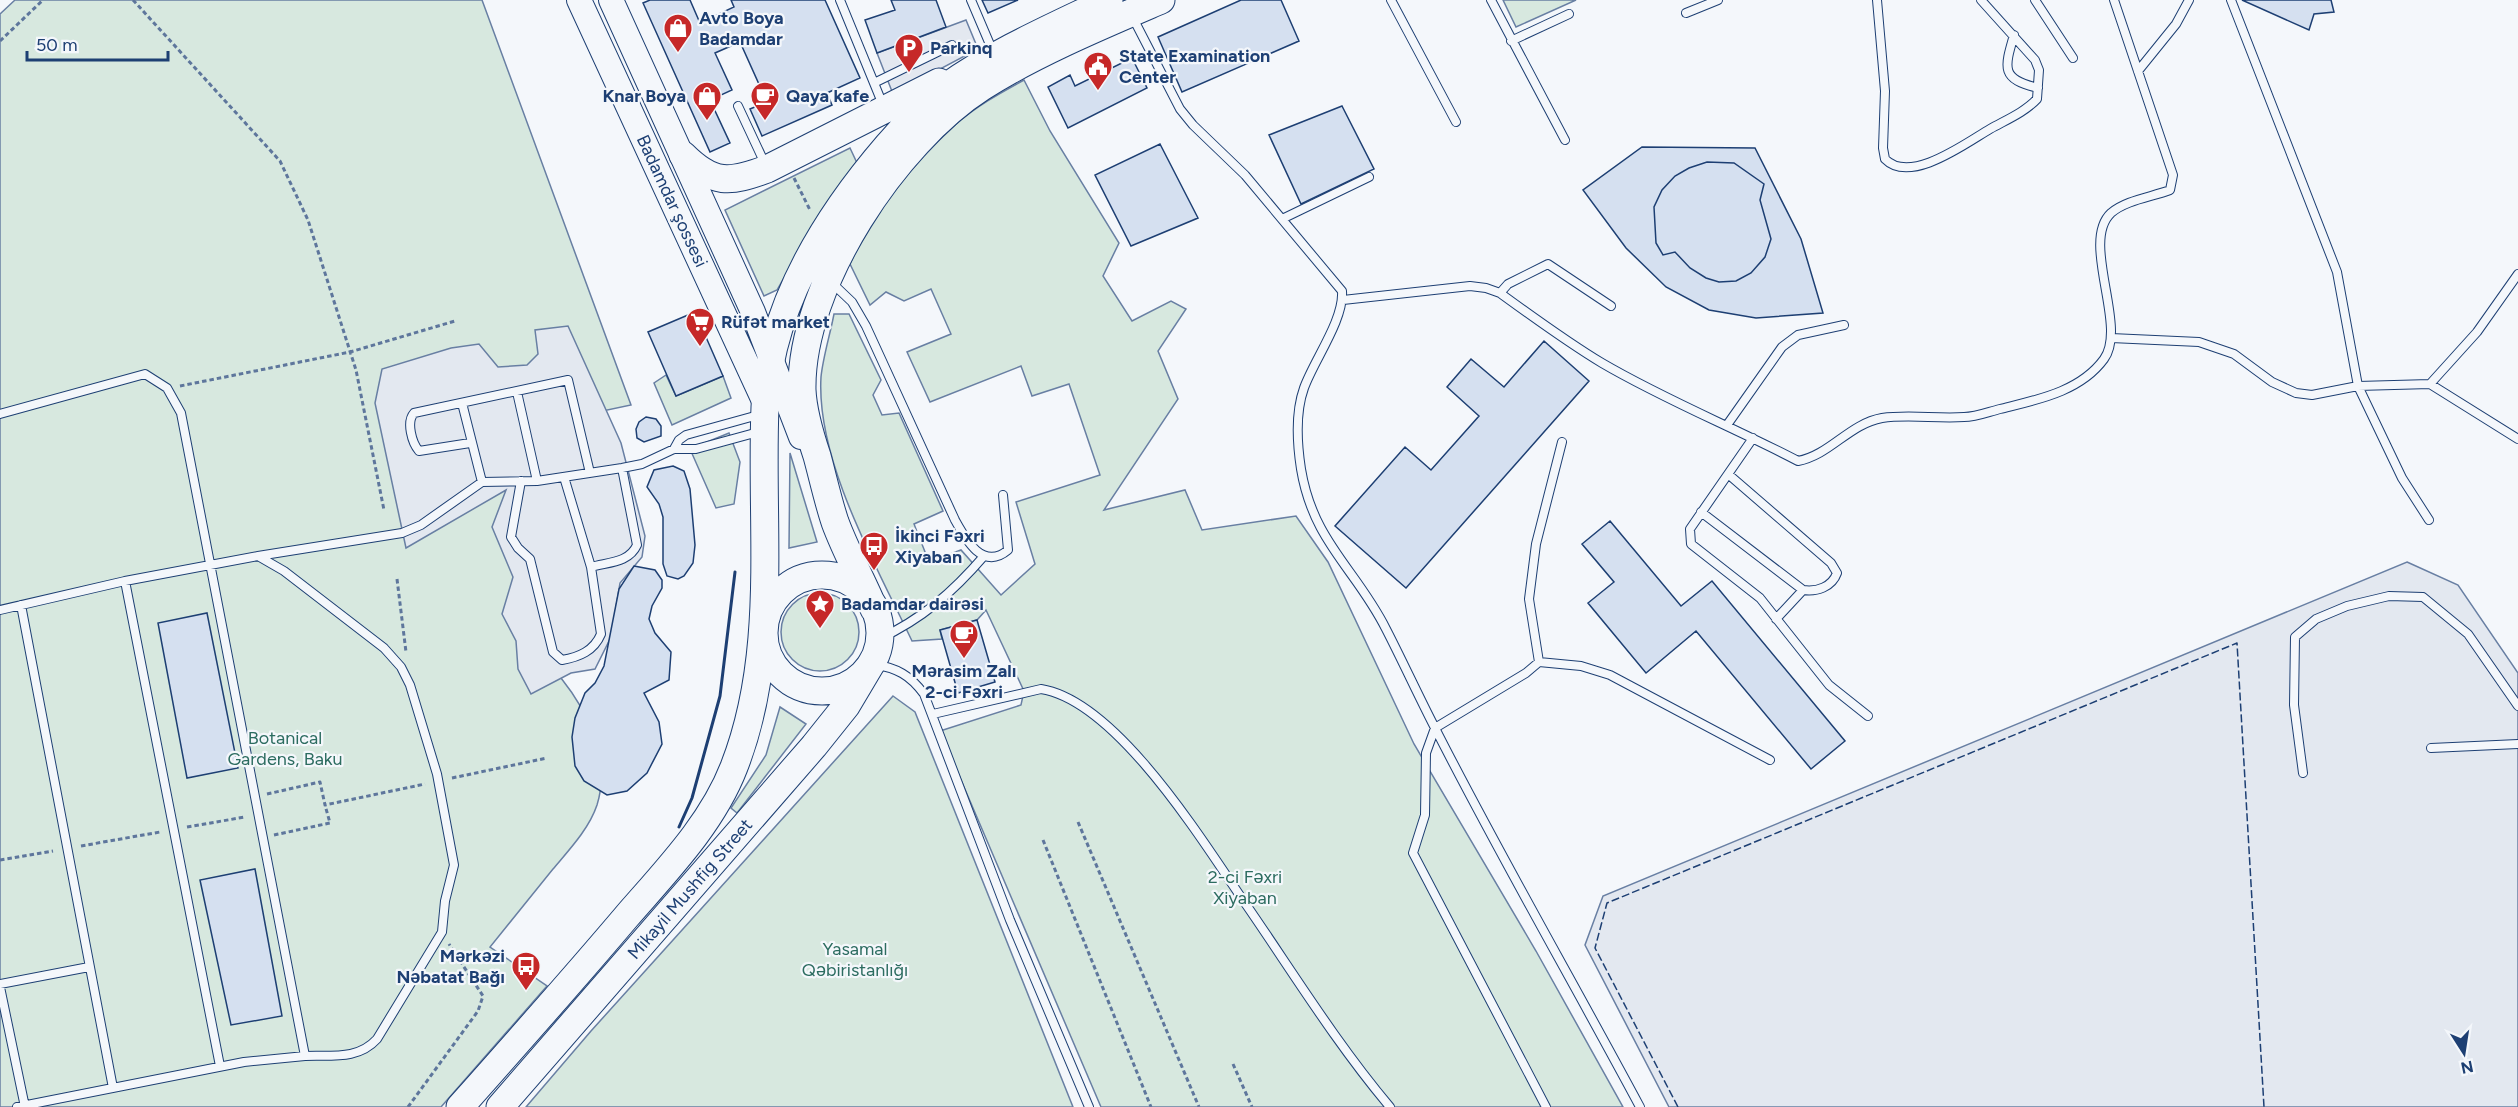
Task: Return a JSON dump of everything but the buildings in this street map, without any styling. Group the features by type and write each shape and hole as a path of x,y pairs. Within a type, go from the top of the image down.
{"main road":[{"name":"Badamdar şossesi","path":"579,0 765,415"},
{"name":"Badamdar şossesi","path":"611,0 683,155 772,359 836,523"},
{"path":"683,155 701,171 720,179 744,177 767,169 884,108 994,55 1120,7 1161,0"},
{"path":"994,55 926,104 863,174 821,236 806,264 780,328 772,359 765,415 764,630 766,649 774,666 787,680 804,688 823,692 842,688 858,678 871,664 879,639 880,627 836,523 812,440 802,390 808,345 828,280 858,218 881,187 954,107 982,87 1120,7"},
{"path":"764,630 768,612 778,595 793,583 811,577 830,576 849,582 864,593 874,609"},
{"name":"Mikayil Mushfig Street","path":"460,1107 673,862 711,810 725,788 742,742 755,692 764,630"},
{"name":"Mikayil Mushfig Street","path":"500,1107 814,746 846,706 871,664"}],"lane":[{"path":"840,0 884,108"},
{"path":"971,0 994,55"},
{"path":"1391,0 1456,122"},
{"path":"1491,0 1565,140"},
{"path":"1686,13 1718,0"},
{"path":"1876,0 1885,91 1883,148 1885,159 1899,168 1927,164 2037,99 2039,70 2035,60 1981,0"},
{"path":"2035,0 2073,58"},
{"path":"1343,300 1470,286 1486,288 1500,293 1601,362 1699,414 1727,425 1798,461 1817,455 1859,425 1882,418 1967,417 2051,396 2082,379 2105,358 2111,339 2100,233 2110,214 2124,205 2170,190 2173,175 2114,0"},
{"path":"2139,71 2176,24 2189,0"},
{"path":"2231,0 2337,272 2358,386 2402,478 2429,520"},
{"path":"1120,7 1180,109 1193,125 1245,175 1339,285 1343,300 1304,388 1298,408 1298,437 1308,500 1319,529 1337,557 1367,595 1385,627 1435,728 1640,1107"},
{"path":"1511,40 1569,14"},
{"path":"2014,35 2006,61 2010,77 2016,82 2038,88"},
{"path":"874,83 952,45"},
{"path":"738,106 767,169"},
{"path":"1282,219 1369,177"},
{"path":"1500,293 1508,284 1548,264 1611,306"},
{"path":"2430,384 2477,332 2518,274"},
{"path":"828,280 852,302 866,326 955,520 970,545 984,556"},
{"path":"1727,425 1782,347 1798,335 1844,325"},
{"path":"2111,339 2199,342 2234,354 2272,382 2296,393 2312,396 2358,386 2430,384 2518,439"},
{"path":"0,414 145,374 168,388 181,413 305,1056"},
{"path":"470,443 419,452 410,423 414,413 568,380 590,473"},
{"path":"516,392 537,481"},
{"path":"462,403 470,443 482,482"},
{"path":"674,449 679,440 686,435 765,415"},
{"path":"0,610 125,581 402,532 421,525 482,482 537,481 642,464 674,449 696,449 765,415"},
{"path":"1753,438 1690,529 1691,544 1739,579 1760,598 1829,685 1868,716"},
{"path":"1539,662 1529,599 1536,544 1562,442"},
{"path":"591,567 619,561 634,552 637,545 622,468"},
{"path":"1701,513 1803,590 1817,590 1831,584 1837,573 1835,567 1728,474"},
{"path":"521,481 511,537 518,548 530,559 553,652 562,660 582,655 591,649 601,634 591,567 564,477"},
{"path":"879,639 902,628 937,604 957,588 984,556 1003,554 1008,550 1004,495"},
{"path":"89,967 0,986 22,1106 274,1057 358,1053 368,1049 377,1039 442,932 445,901 454,865 439,781 410,685 400,667 384,648 284,571 258,556"},
{"path":"125,581 220,1066"},
{"path":"1776,619 1803,590"},
{"path":"2303,773 2294,705 2295,637 2316,619 2347,606 2389,596 2423,597 2468,634 2518,706"},
{"path":"21,604 113,1088"},
{"path":"1546,1107 1413,853 1425,815 1426,753 1435,728 1526,673 1539,662 1581,666 1610,675 1770,760"},
{"path":"871,664 902,672 913,679 933,714 1010,920 1089,1107"},
{"path":"933,714 1041,689 1056,691 1083,708 1109,729 1140,760 1174,801 1346,1052 1390,1107"},
{"path":"2431,748 2518,744"}],"path":[{"path":"0,41 43,0"},
{"path":"133,0 280,161 308,220 350,352 384,510"},
{"path":"793,176 812,213"},
{"path":"168,388 350,352 455,321"},
{"path":"397,579 410,685"},
{"path":"325,805 547,758"},
{"path":"255,796 320,782 330,823 263,837"},
{"path":"0,860 259,814"},
{"path":"1078,822 1199,1107"},
{"path":"1043,840 1151,1107"},
{"path":"408,1107 478,1011 483,996 442,932"},
{"path":"1233,1064 1252,1107"}],"green space":[{"name":"Botanical Gardens, Baku","path":"15,0 482,0 631,405 503,432 561,678 580,706 595,737 601,771 601,788 597,805 584,831 490,947 547,986 441,1107 0,1107 0,14"},
{"path":"1503,0 1576,0 1516,27"},
{"name":"2-ci Fəxri Xiyaban","path":"1024,80 1050,131 1119,243 1103,276 1132,321 1171,301 1186,309 1158,351 1178,399 1104,510 1185,490 1202,530 1296,516 1328,562 1414,744 1536,951 1623,1107 1101,1107 940,731 1021,705 1024,691 986,610 977,620 940,630 942,639 912,641 867,547 838,478 828,443 822,409 821,377 834,314 849,314 881,380 873,395 882,415 899,413 943,511 914,524 929,562 961,550 1001,595 1035,564 1016,502 1100,475 1069,384 1032,396 1021,366 930,402 907,352 951,334 931,289 904,301 886,292 870,305 850,264 869,227 882,208 925,155 971,112"},
{"path":"850,148 857,163 816,222 777,290 764,296 725,210"},
{"path":"666,375 676,396 723,376 731,398 672,425 654,383"},
{"path":"729,433 740,462 734,504 716,508 690,449"},
{"path":"790,453 817,542 789,548"},
{"name":"Badamdar dairəsi","path":"812,593 828,593 842,599 853,610 859,624 859,640 853,654 842,665 828,671 812,671 798,665 787,654 781,640 781,624 787,610 798,599"},
{"name":"Yasamal Qəbiristanlığı","path":"893,696 915,712 1073,1107 526,1107 591,1031"},
{"path":"780,707 806,724 737,813 731,808 766,755"}],"shaded area":[{"name":"Parkinq","path":"966,20 978,49 893,94 877,53"},
{"path":"568,326 621,443 645,536 642,557 620,583 611,637 595,669 571,673 531,694 518,669 516,641 502,614 513,577 492,527 506,490 406,548 375,403 382,369 451,348 479,344 498,367 527,365 538,354 535,330"},
{"path":"2407,562 2458,585 2518,673 2518,1107 1669,1107 1585,945 1603,896"}],"fence":[{"path":"1678,1107 1595,948 1607,903 2237,643 2264,1107"}],"wall":[{"path":"679,827 692,798 720,696 735,572"}],"place":[{"name":"Avto Boya Badamdar","path":"678,54"},
{"name":"Parkinq","path":"909,74"},
{"name":"State Examination Center","path":"1098,92"},
{"name":"Knar Boya","path":"707,122"},
{"name":"Qaya kafe","path":"765,122"},
{"name":"Rüfət market","path":"700,348"},
{"name":"İkinci Fəxri Xiyaban","path":"874,572"},
{"name":"Badamdar dairəsi","path":"820,630"},
{"name":"Mərasim Zalı 2-ci Fəxri","path":"964,660"},
{"name":"Mərkəzi Nəbatat Bağı","path":"526,992"}]}
